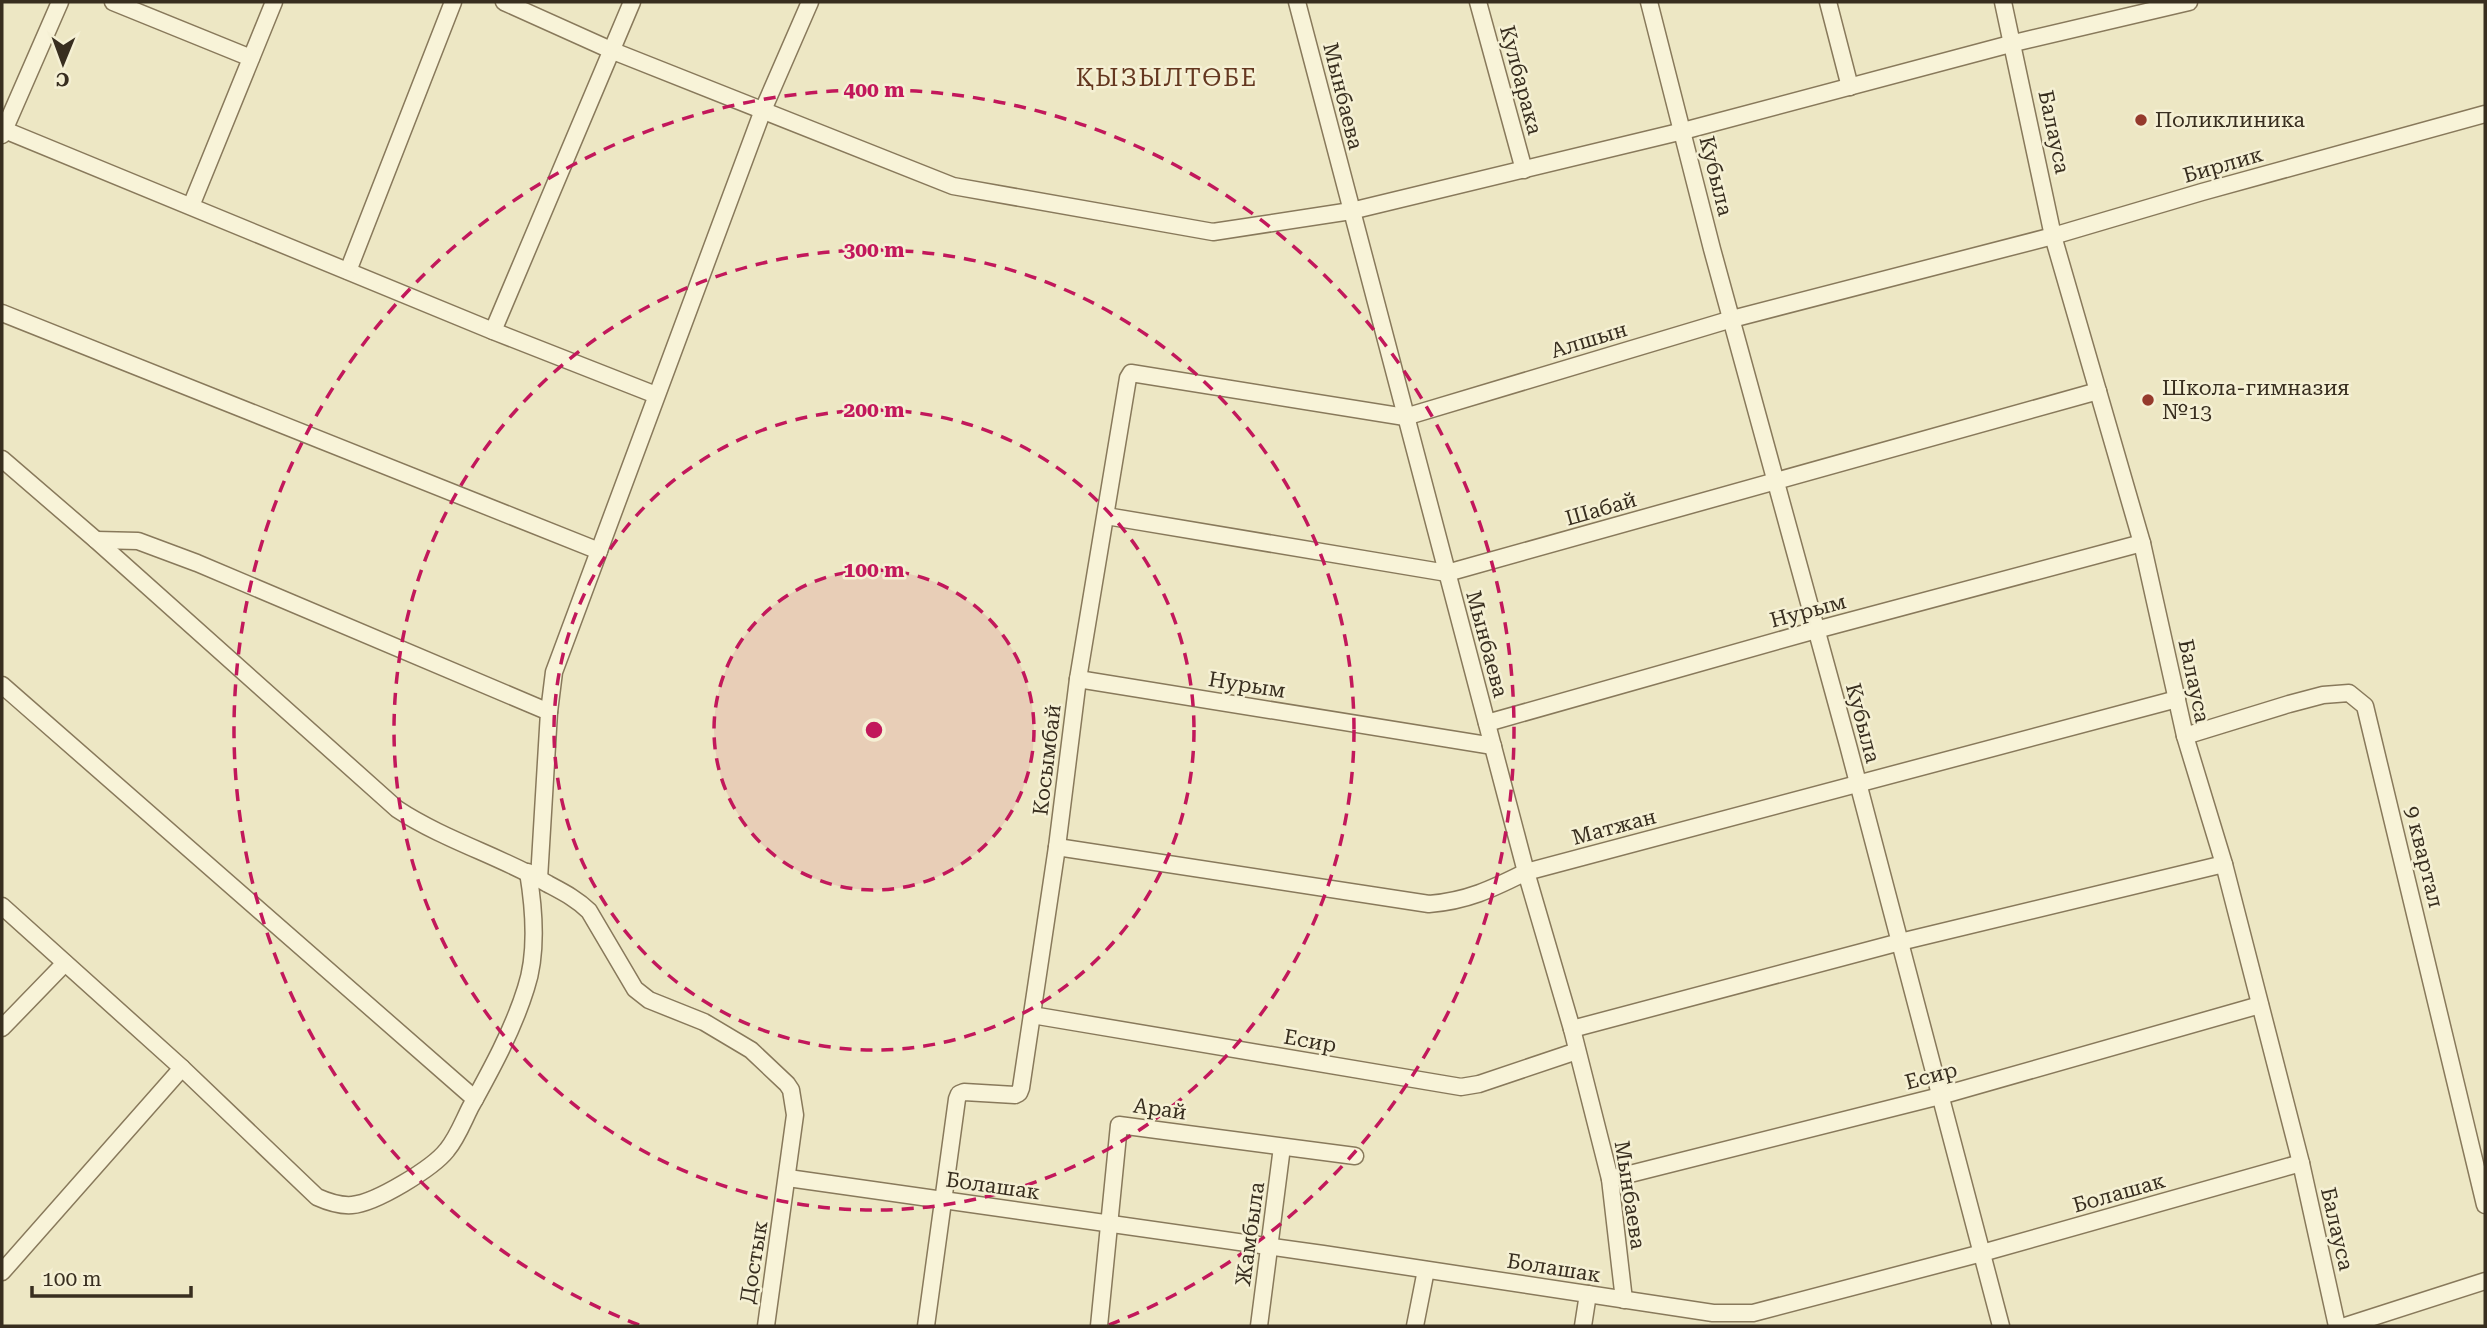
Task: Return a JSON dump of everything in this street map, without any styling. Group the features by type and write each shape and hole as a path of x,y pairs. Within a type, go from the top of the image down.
{"street":[{"path":"60,2 2,132 656,395"},
{"path":"113,2 251,58"},
{"path":"191,206 274,2"},
{"path":"348,271 453,2"},
{"path":"505,2 612,51 953,186 1213,232 1351,211 1683,131 2014,43 2189,2"},
{"path":"493,331 632,2"},
{"path":"2,906 182,1068 317,1197 332,1204 353,1205 369,1201 438,1161 450,1147 499,1052 526,988 531,967 534,875 554,672 763,110 810,2"},
{"name":"Мынбаева","path":"1297,2 1486,723 1572,1029 1610,1179 1624,1300"},
{"name":"Кулбарака","path":"1478,2 1524,170"},
{"name":"Кубыла","path":"1649,2 2001,1326"},
{"path":"1828,2 1850,87"},
{"name":"Балауса","path":"2003,2 2014,43 2053,236 2142,543 2185,736 2224,864 2301,1163 2337,1326"},
{"name":"Бирлик","path":"2053,236 2485,114"},
{"name":"Алшын","path":"1131,373 1405,417 1732,319 2053,236"},
{"path":"2,313 598,551"},
{"name":"Косымбай","path":"943,1200 959,1094 1019,1093 1057,846 1078,679 1128,378 1131,373"},
{"name":"Шабай","path":"1107,516 1447,573 2098,391"},
{"name":"Достык","path":"2,459 397,809 416,822 534,875 580,902 589,911 641,995 704,1021 751,1050 787,1084 791,1090 795,1115 765,1326"},
{"path":"96,540 138,541 173,554 549,712"},
{"name":"Нурым","path":"1486,723 1816,630 2142,543"},
{"name":"Нурым","path":"1078,679 1493,746"},
{"path":"2,685 475,1099"},
{"name":"9 квартал","path":"2185,736 2323,695 2349,693 2365,706 2485,1205"},
{"name":"Матжан","path":"1057,846 1429,904 1454,902 1477,896 1526,872 2177,699"},
{"path":"1572,1029 1900,942 2224,864"},
{"path":"2,1028 65,963"},
{"name":"Есир","path":"1610,1179 1940,1096 2260,1005"},
{"name":"Есир","path":"1032,1015 1461,1087 1479,1084 1577,1051"},
{"path":"2,1272 182,1068"},
{"name":"Арай","path":"1099,1326 1119,1125 1355,1156"},
{"name":"Жамбыла","path":"1259,1326 1282,1147"},
{"name":"Болашак","path":"788,1178 1270,1246 1752,1320 2301,1163"},
{"path":"926,1326 943,1200"},
{"path":"1416,1326 1426,1270"},
{"path":"2345,1326 2485,1280"},
{"path":"1583,1326 1588,1294"}],"place":[{"name":"Поликлиника","path":"2141,120"},
{"name":"Школа-гимназия №13","path":"2148,400"}],"district":[{"name":"ҚЫЗЫЛТӨБЕ","path":"1167,78"}]}
